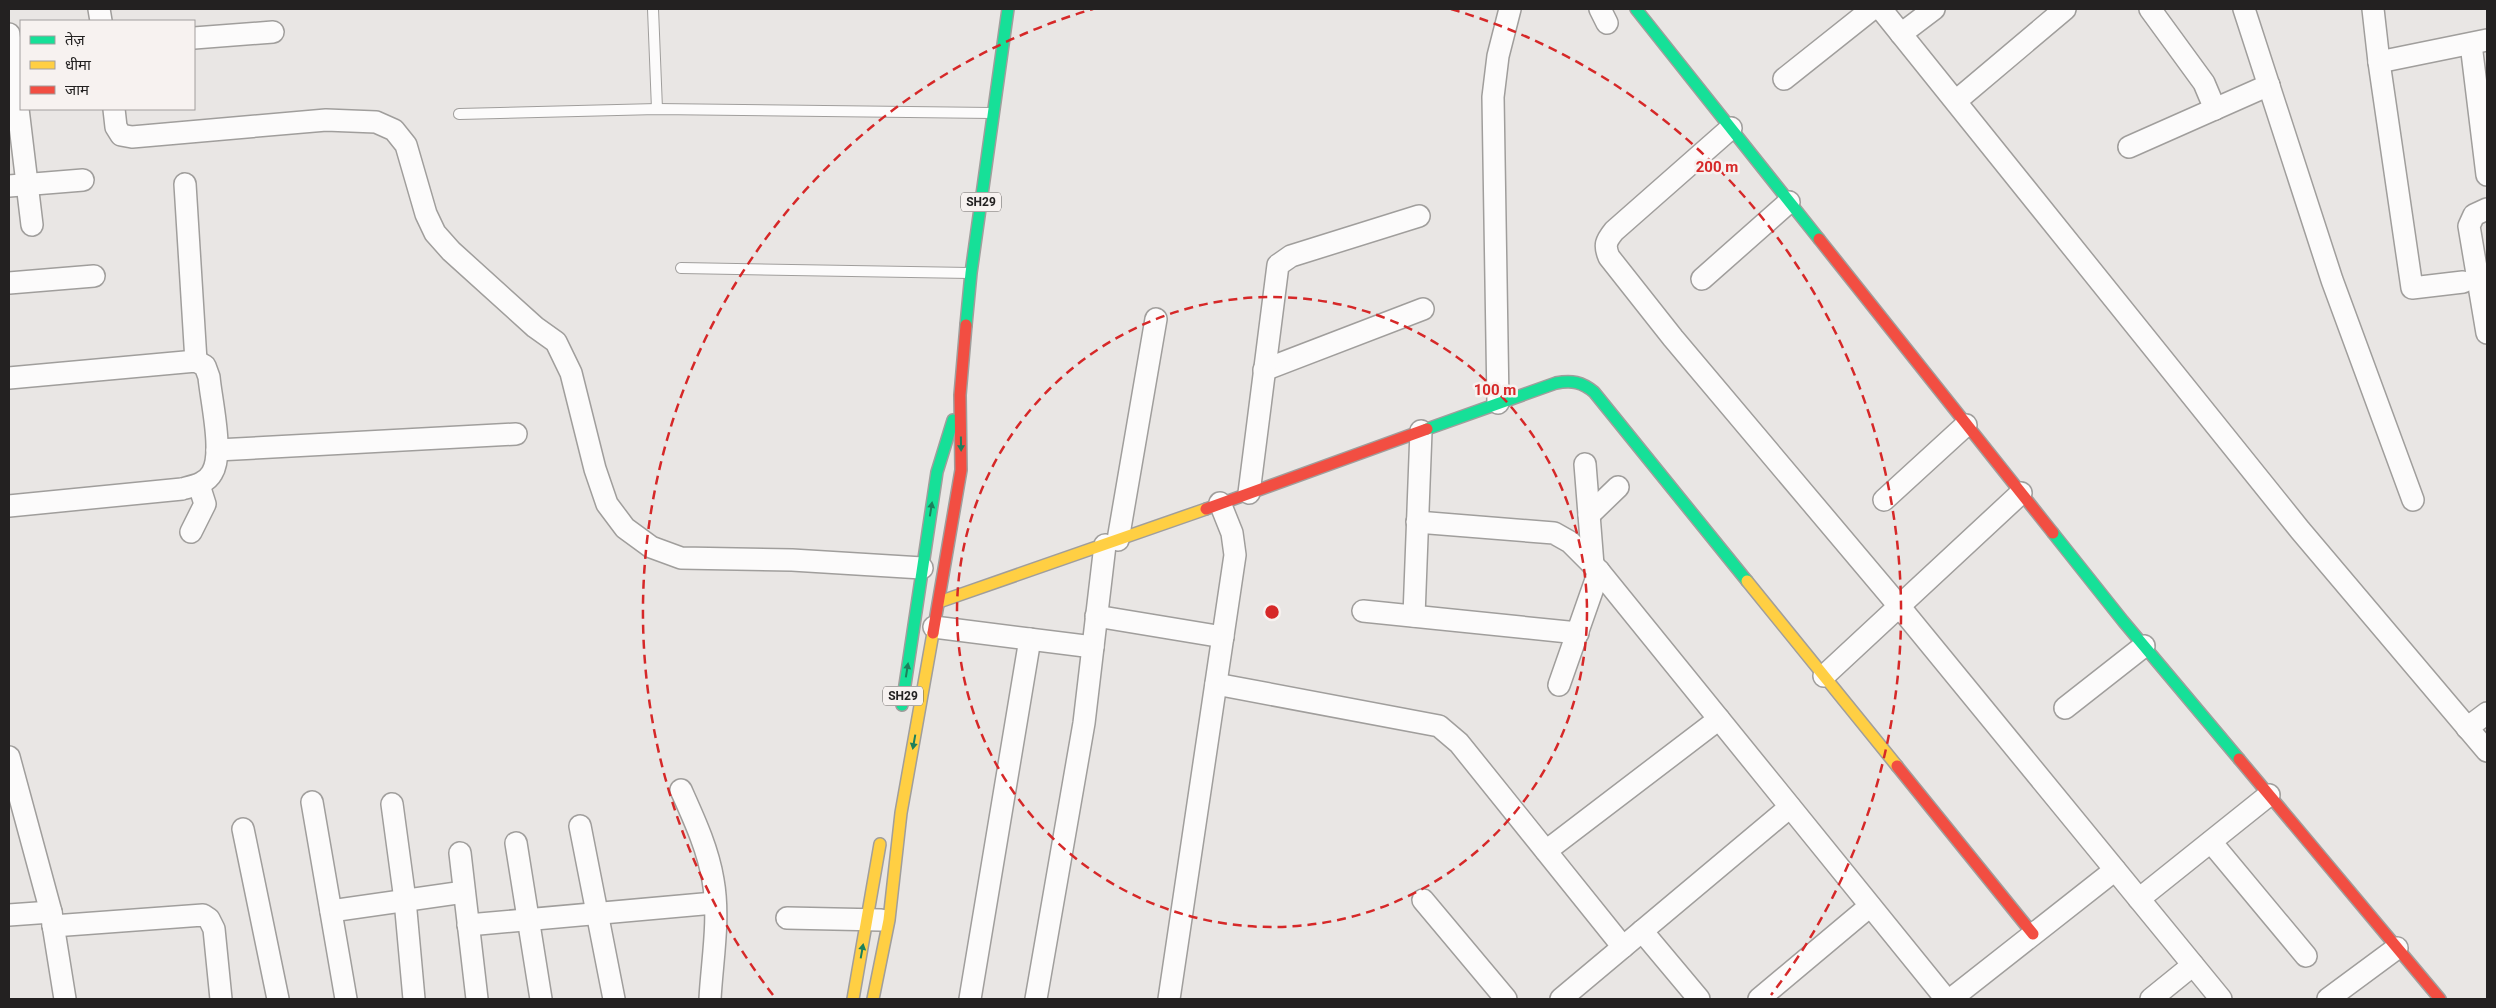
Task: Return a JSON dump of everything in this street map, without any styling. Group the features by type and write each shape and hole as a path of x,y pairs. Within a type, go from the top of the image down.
{"street":[{"name":"SH29","path":"873,999 889,920 902,813 961,470 960,395 971,273 1008,9"},
{"path":"1498,403 1493,98 1498,56 1510,9"},
{"path":"1636,9 2144,646 2440,999"},
{"path":"1784,79 1872,9"},
{"path":"1881,9 2300,530 2487,751"},
{"path":"1901,34 1934,9"},
{"path":"1956,102 2065,9"},
{"path":"2150,9 2204,83 2215,109"},
{"path":"2244,9 2332,280 2413,500"},
{"path":"2373,9 2412,288 2463,282"},
{"path":"195,38 274,32"},
{"path":"9,34 18,185 32,225"},
{"path":"2379,62 2479,42 2487,175"},
{"path":"2129,147 2269,85"},
{"path":"114,110 116,127 120,135 132,137 326,120 376,122 394,130 406,145 426,214 435,233 458,258 535,327 556,342 571,373 594,469 607,504 625,528 651,547 681,558 792,560 922,568"},
{"path":"1731,128 1614,231 1606,240 1605,248 1609,257 1673,338 1899,606 2221,999"},
{"path":"18,185 83,180"},
{"path":"185,184 196,361"},
{"path":"1702,279 1789,202"},
{"path":"2487,209 2474,215 2469,226 2487,333"},
{"path":"1249,493 1278,265 1291,256 1419,216"},
{"path":"9,284 94,276"},
{"path":"1264,370 1423,309"},
{"path":"1036,999 1084,723 1096,616 1156,319"},
{"path":"9,378 196,361 205,366 209,376 218,460 212,474 199,485 182,489 9,506"},
{"path":"939,602 1112,543 1556,382 1571,380 1583,382 1594,392 2033,934"},
{"name":"SH29","path":"900,716 937,472 960,395"},
{"path":"1884,500 1966,425"},
{"path":"1414,616 1421,431"},
{"path":"216,450 516,434"},
{"path":"1559,685 1578,633 1596,568 1585,464"},
{"path":"191,532 205,504 199,485"},
{"path":"1589,515 1618,487"},
{"path":"1824,676 2021,493"},
{"path":"1169,999 1235,555 1232,533 1220,503"},
{"path":"1417,522 1554,534 1570,542 1596,568 1946,999"},
{"path":"1364,611 1578,633"},
{"path":"1096,616 1223,637"},
{"path":"934,627 1093,646"},
{"path":"970,999 1030,638"},
{"path":"2065,708 2144,646"},
{"path":"1216,684 1440,726 1459,743 1623,947"},
{"path":"2467,728 2487,714"},
{"path":"1546,851 1719,719"},
{"path":"9,757 52,919 65,999"},
{"path":"681,790 705,846 714,881 710,999"},
{"path":"2139,899 2269,795"},
{"path":"312,802 346,999"},
{"path":"392,804 405,900 414,999"},
{"path":"1561,999 1790,807"},
{"path":"580,826 614,999"},
{"path":"243,828 278,999"},
{"path":"853,999 882,833"},
{"path":"2211,842 2306,956"},
{"path":"516,843 541,999"},
{"path":"460,853 477,999"},
{"path":"1951,999 2115,870"},
{"path":"331,911 464,892"},
{"path":"1423,900 1506,999"},
{"path":"468,925 714,903"},
{"path":"1759,999 1870,906"},
{"path":"9,916 52,919 203,915 209,919 214,929 221,999"},
{"path":"787,918 889,920"},
{"path":"1642,931 1700,999"},
{"path":"2328,999 2397,948"},
{"path":"2151,999 2193,965"}],"lane":[{"path":"653,9 657,109"},
{"path":"459,114 657,109 993,113"},
{"path":"681,268 971,273"}],"traffic: fast":[{"path":"966,325 971,273 1008,9"},
{"path":"1636,9 1819,239"},
{"path":"1427,429 1556,383 1572,382 1581,384 1594,392 1747,581"},
{"path":"902,705 937,472 953,420"},
{"path":"2053,533 2123,621 2239,759"}],"traffic: slow":[{"path":"939,602 1206,509"},
{"path":"1747,581 1897,766"},
{"path":"873,999 889,920 901,813 933,633"},
{"path":"853,999 880,844"}],"traffic: jam":[{"path":"1819,239 2053,533"},
{"path":"933,633 961,470 960,395 966,325"},
{"path":"1206,509 1427,429"},
{"path":"2239,759 2440,999"},
{"path":"1897,766 2033,934"}]}
